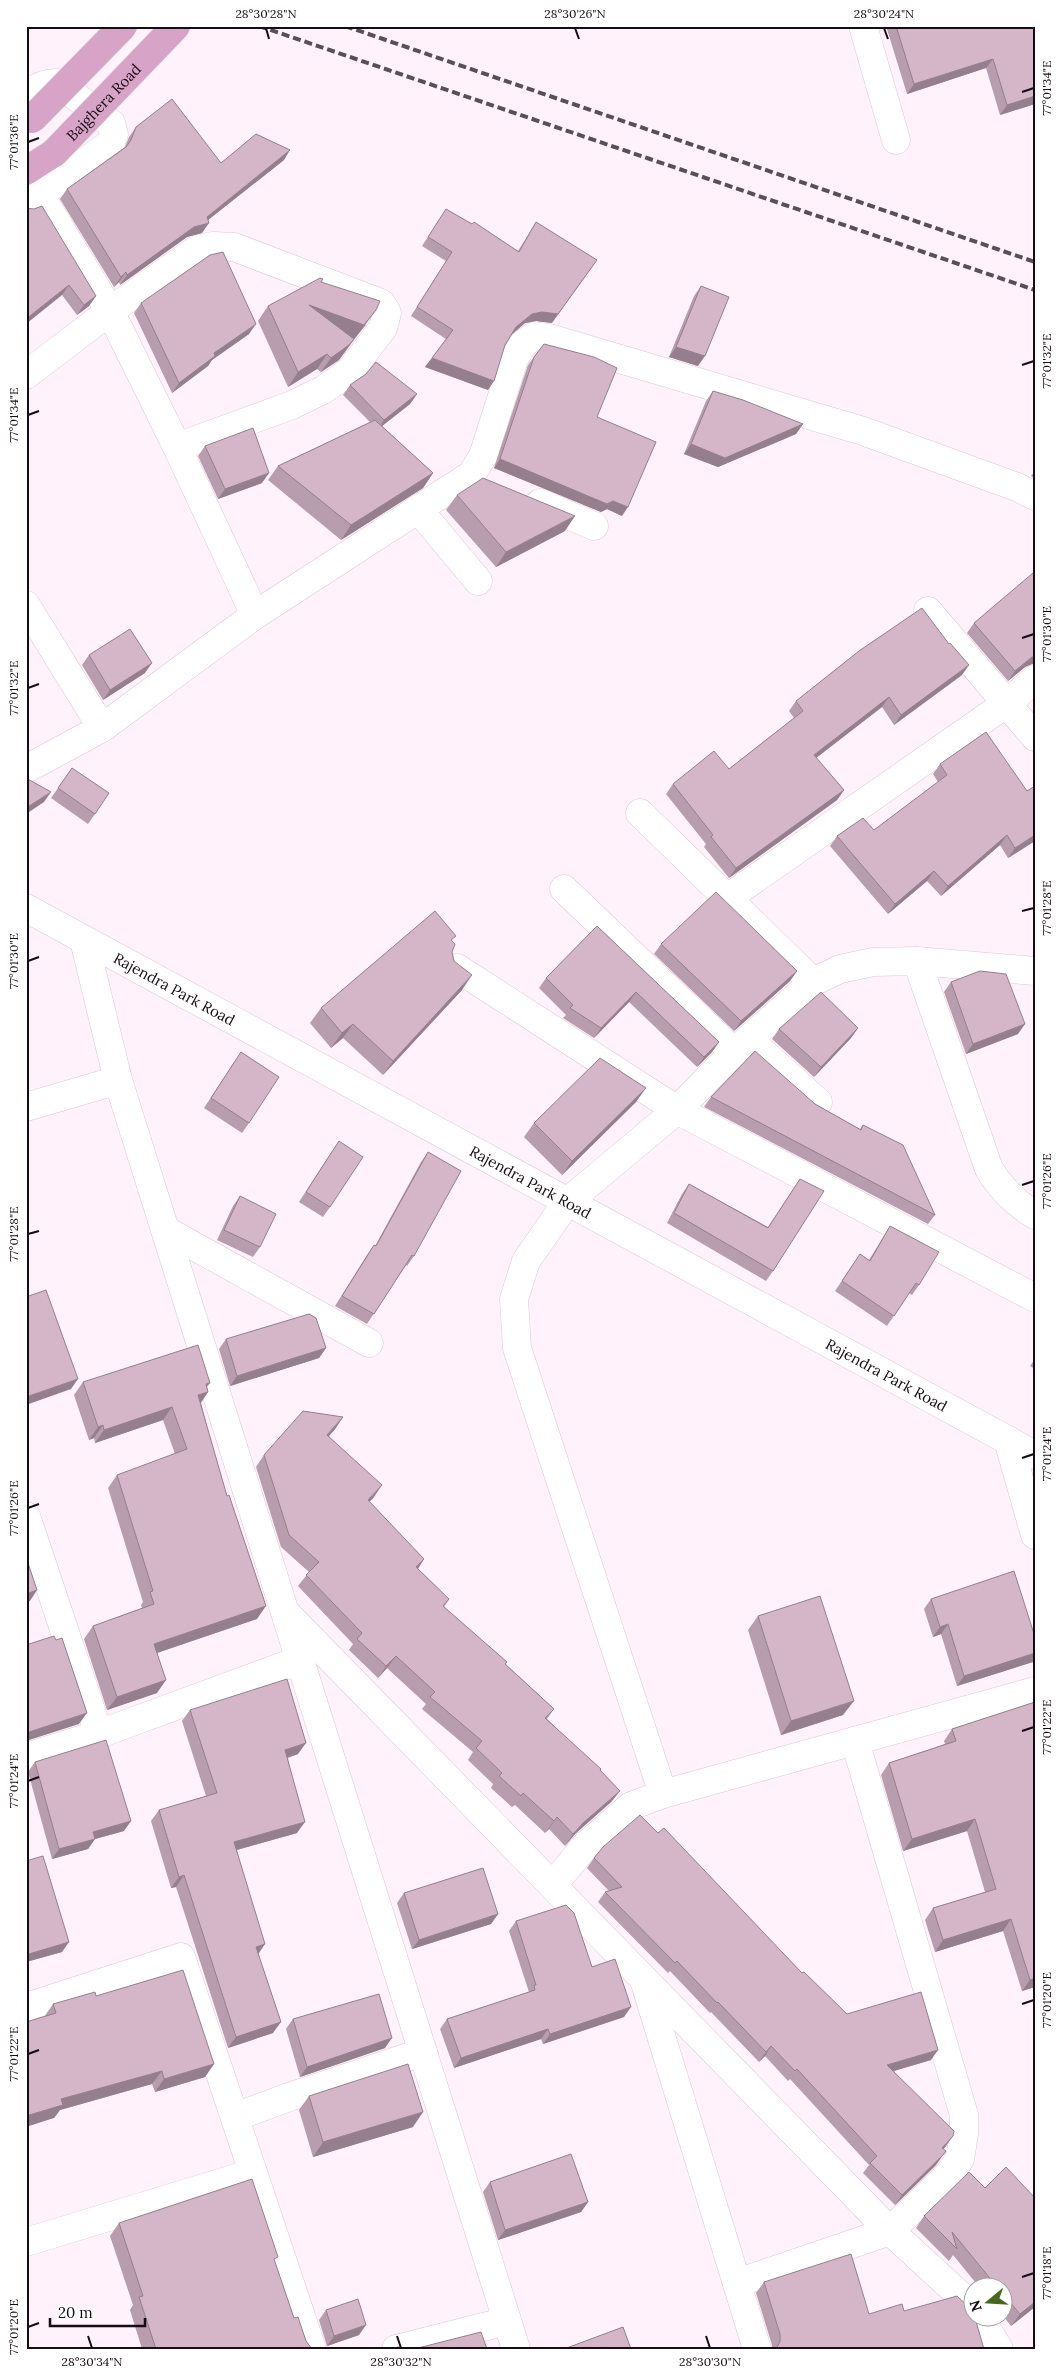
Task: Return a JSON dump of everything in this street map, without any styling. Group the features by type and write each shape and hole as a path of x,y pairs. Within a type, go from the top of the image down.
{"main road":[{"path":"26,123 123,26"},
{"name":"Bajghera Road","path":"26,170 54,153 176,26"}],"street":[{"path":"863,26 896,140"},
{"path":"26,94 38,86 58,83 111,123 114,134 110,144 33,199 110,311 177,447 255,614"},
{"path":"26,375 110,311 196,250 213,246 234,247 381,304 387,313 383,328 350,371 323,390 292,405 177,447"},
{"path":"26,769 102,728 255,614 472,475 483,456 514,359 523,344 534,336 549,338 863,431 1017,487 1035,496"},
{"path":"472,475 594,526"},
{"path":"418,509 478,581"},
{"path":"26,605 102,728"},
{"path":"928,611 1035,737"},
{"path":"726,899 1007,702 1035,679"},
{"path":"640,813 813,982"},
{"path":"564,889 741,1046 818,1102"},
{"name":"Rajendra Park Road","path":"26,908 1035,1454"},
{"path":"84,940 118,1080 516,2349"},
{"path":"917,961 989,1170 1001,1189 1023,1208 1035,1215"},
{"path":"662,1794 517,1348 514,1299 526,1261 567,1202 677,1110 741,1046 813,982 840,969 873,962 917,961 1035,971"},
{"path":"458,968 677,1110 1035,1298"},
{"path":"26,1107 118,1080"},
{"path":"165,1230 369,1343"},
{"path":"1008,1440 1035,1535"},
{"path":"26,1516 99,1734"},
{"path":"283,1610 890,2231 964,2299"},
{"path":"26,1757 99,1734 300,1660"},
{"path":"553,1885 585,1846 631,1806 662,1794 1035,1691"},
{"path":"737,2283 890,2231 948,2175 960,2159 964,2134 964,2115 855,1741"},
{"path":"26,2007 181,1957 312,2349"},
{"path":"642,1976 757,2349"},
{"path":"235,2117 423,2052"},
{"path":"26,2242 253,2173"},
{"path":"396,2349 507,2321"},
{"path":"986,2328 999,2349"}],"building":[{"path":"896,26 1035,26 1035,96 1007,105 993,59 914,84"},
{"path":"172,99 221,163 256,134 290,150 207,217 209,223 194,227 127,275 126,272 121,277 67,189 126,147 136,127"},
{"path":"42,206 96,296 84,305 69,285 26,319 26,208 34,209"},
{"path":"446,209 472,224 474,222 519,252 536,222 597,260 558,314 542,312 532,314 516,327 505,345 494,381 432,358 453,330 417,307 452,252 428,237"},
{"path":"223,252 256,324 214,353 215,356 179,383 141,303 210,255"},
{"path":"320,278 323,279 321,282 380,301 376,310 364,325 309,305 354,339 331,358 327,354 298,372 268,306"},
{"path":"701,286 729,297 705,356 676,347"},
{"path":"544,344 594,357 617,368 597,417 656,442 628,507 613,501 607,504 500,459 534,357"},
{"path":"376,362 417,394 384,420 350,385 366,374"},
{"path":"713,391 743,400 803,424 725,458 691,444"},
{"path":"375,420 433,473 351,525 278,466"},
{"path":"253,428 269,473 225,489 205,446"},
{"path":"483,478 575,516 506,552 457,495"},
{"path":"1033,573 1035,574 1035,656 1015,671 974,623"},
{"path":"922,608 949,644 969,665 901,715 889,697 814,755 844,790 736,868 673,784 714,751 729,769 803,711 796,701 859,651"},
{"path":"130,629 152,663 110,690 89,655"},
{"path":"986,732 1027,791 1035,786 1035,835 1015,848 1007,835 948,886 934,871 895,904 837,836 863,818 874,830 947,775 940,764"},
{"path":"72,768 109,793 95,814 58,788"},
{"path":"26,778 51,792 26,808"},
{"path":"716,892 797,971 741,1021 661,944"},
{"path":"435,911 456,936 451,940 455,944 452,952 454,961 472,975 393,1061 353,1024 342,1033 321,1008"},
{"path":"597,926 719,1042 704,1057 636,992 601,1028 570,1008 573,1005 546,978"},
{"path":"980,971 1006,974 1025,1024 973,1044 951,982"},
{"path":"821,992 858,1028 821,1067 779,1029"},
{"path":"755,1051 815,1104 861,1130 863,1125 903,1145 935,1215 711,1097"},
{"path":"241,1052 279,1077 249,1123 211,1098"},
{"path":"600,1058 646,1088 572,1161 534,1123"},
{"path":"339,1141 363,1157 330,1207 306,1192"},
{"path":"428,1152 461,1171 414,1256 412,1255 374,1314 342,1296 374,1245 376,1246"},
{"path":"800,1179 824,1191 773,1271 674,1213 689,1184 768,1228"},
{"path":"240,1196 276,1214 260,1247 224,1230"},
{"path":"890,1226 939,1252 919,1285 916,1283 894,1316 842,1281 860,1254 870,1261"},
{"path":"46,1290 78,1379 26,1397 26,1297"},
{"path":"309,1314 316,1318 326,1348 237,1376 226,1339"},
{"path":"198,1345 210,1383 206,1384 208,1392 198,1395 227,1496 229,1495 266,1606 154,1644 166,1680 117,1697 93,1626 154,1604 150,1592 153,1591 117,1475 187,1449 172,1407 104,1430 103,1425 98,1427 83,1382"},
{"path":"303,1411 343,1417 327,1435 382,1485 368,1500 424,1559 416,1567 449,1599 443,1606 507,1662 505,1664 554,1709 545,1718 601,1769 620,1791 573,1834 557,1817 554,1821 523,1793 521,1796 499,1776 502,1773 476,1748 482,1741 430,1697 435,1692 396,1656 386,1666 357,1639 362,1633 306,1575 319,1562 289,1535 264,1455"},
{"path":"26,1557 37,1590 26,1594"},
{"path":"1014,1571 1035,1637 1035,1653 964,1676 948,1624 940,1627 931,1599"},
{"path":"820,1596 854,1701 791,1721 758,1616"},
{"path":"54,1636 56,1640 62,1638 87,1713 26,1733 26,1645"},
{"path":"287,1679 306,1743 285,1750 305,1822 234,1842 265,1944 256,1947 281,2022 236,2037 184,1875 179,1877 159,1810 217,1793 190,1710"},
{"path":"1035,1702 1035,1978 1030,1980 1011,1919 943,1940 933,1908 996,1889 975,1819 912,1839 889,1763 956,1741 952,1729"},
{"path":"106,1740 131,1821 93,1832 95,1839 59,1849 35,1762"},
{"path":"640,1815 658,1833 664,1828 802,1973 804,1972 847,2014 921,1992 938,2050 887,2065 954,2131 953,2136 942,2148 946,2151 943,2155 902,2195 870,2163 877,2156 797,2069 795,2071 771,2046 766,2052 677,1961 675,1963 605,1892 622,1887 594,1858 603,1847"},
{"path":"43,1856 69,1942 29,1954 26,1946 26,1861"},
{"path":"483,1868 498,1914 419,1940 404,1893"},
{"path":"566,1905 574,1913 592,1967 615,1959 631,2007 550,2034 548,2029 461,2058 447,2019 535,1990 534,1985 536,1985 516,1921"},
{"path":"183,1970 214,2064 164,2079 162,2071 61,2099 63,2105 26,2116 26,2022 56,2013 53,2004 95,1992 96,1996"},
{"path":"379,1994 392,2038 307,2067 293,2019"},
{"path":"408,2064 423,2112 323,2142 309,2096"},
{"path":"571,2154 588,2202 505,2230 490,2182"},
{"path":"1006,2167 1035,2198 1035,2302 1020,2314 1014,2307 1014,2278 990,2278 952,2232 957,2249 924,2216 969,2172 985,2188"},
{"path":"252,2179 278,2257 274,2259 294,2318 298,2317 306,2341 312,2349 156,2349 139,2297 143,2296 119,2223"},
{"path":"851,2254 869,2314 902,2304 904,2311 957,2296 964,2303 964,2328 978,2328 984,2349 776,2349 780,2342 780,2334 764,2282"},
{"path":"358,2299 366,2325 334,2336 326,2310"},
{"path":"623,2327 631,2349 564,2349"},
{"path":"481,2332 487,2349 414,2349"}],"railway":[{"path":"259,26 1035,290"},
{"path":"345,26 1035,262"}]}
